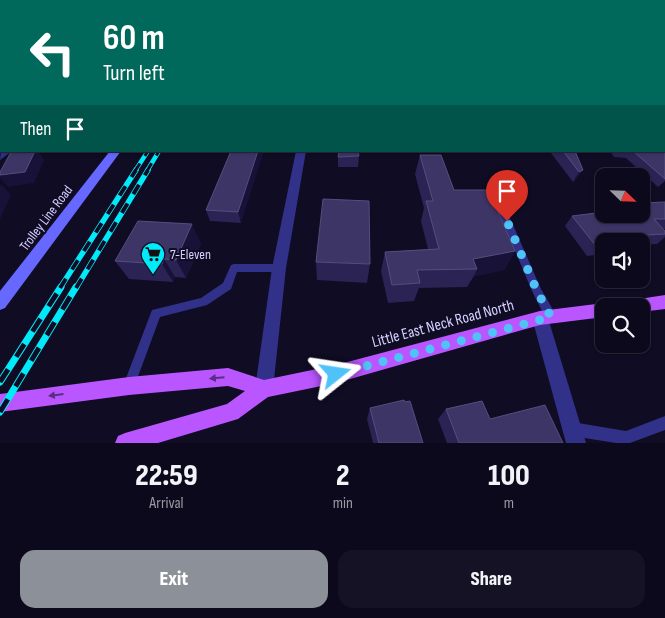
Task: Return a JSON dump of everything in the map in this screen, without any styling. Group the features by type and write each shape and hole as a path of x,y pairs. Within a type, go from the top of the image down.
{"main road":[{"name":"Trolley Line Road","path":"0,303 115,152"},
{"path":"650,304 665,302"},
{"name":"Little East Neck Road North","path":"125,443 173,436 231,412 264,389 336,374 545,318 595,311"},
{"path":"0,403 129,386 228,377 264,389"}],"street":[{"path":"264,389 279,268 302,152"},
{"path":"545,318 574,436"}],"lane":[{"path":"492,186 537,291 545,318"},
{"path":"129,386 156,314 203,302 227,286 234,268 279,268"},
{"path":"574,436 626,438 665,423"}],"building":[{"path":"11,152 35,152 25,172 0,175"},
{"path":"231,152 258,152 238,212 206,210"},
{"path":"339,152 358,152 359,156 338,157"},
{"path":"564,152 575,152 583,170 579,172"},
{"path":"634,152 665,152 665,179"},
{"path":"420,155 441,155 454,190 489,190 515,251 473,259 477,269 417,270 420,283 392,285 385,252 439,249 426,201 433,201"},
{"path":"323,199 369,201 370,264 316,262"},
{"path":"665,202 665,219 654,219 665,231 665,234 595,233 595,245 572,216 595,213 595,223 650,223 650,203"},
{"path":"138,221 192,224 176,260 164,259 162,264 115,261"},
{"path":"404,400 405,402 410,401 423,443 379,443 370,408"},
{"path":"482,401 490,419 545,405 563,443 459,443 446,409"}],"railway":[{"path":"135,171 147,152"},
{"path":"147,171 158,152"},
{"path":"60,288 136,170"},
{"path":"76,288 148,170"},
{"path":"0,382 61,287"},
{"path":"0,412 76,287"}],"place":[{"name":"7-Eleven","path":"153,275"}],"route":[{"path":"336,374 540,318 551,317 537,291 507,221"}]}
